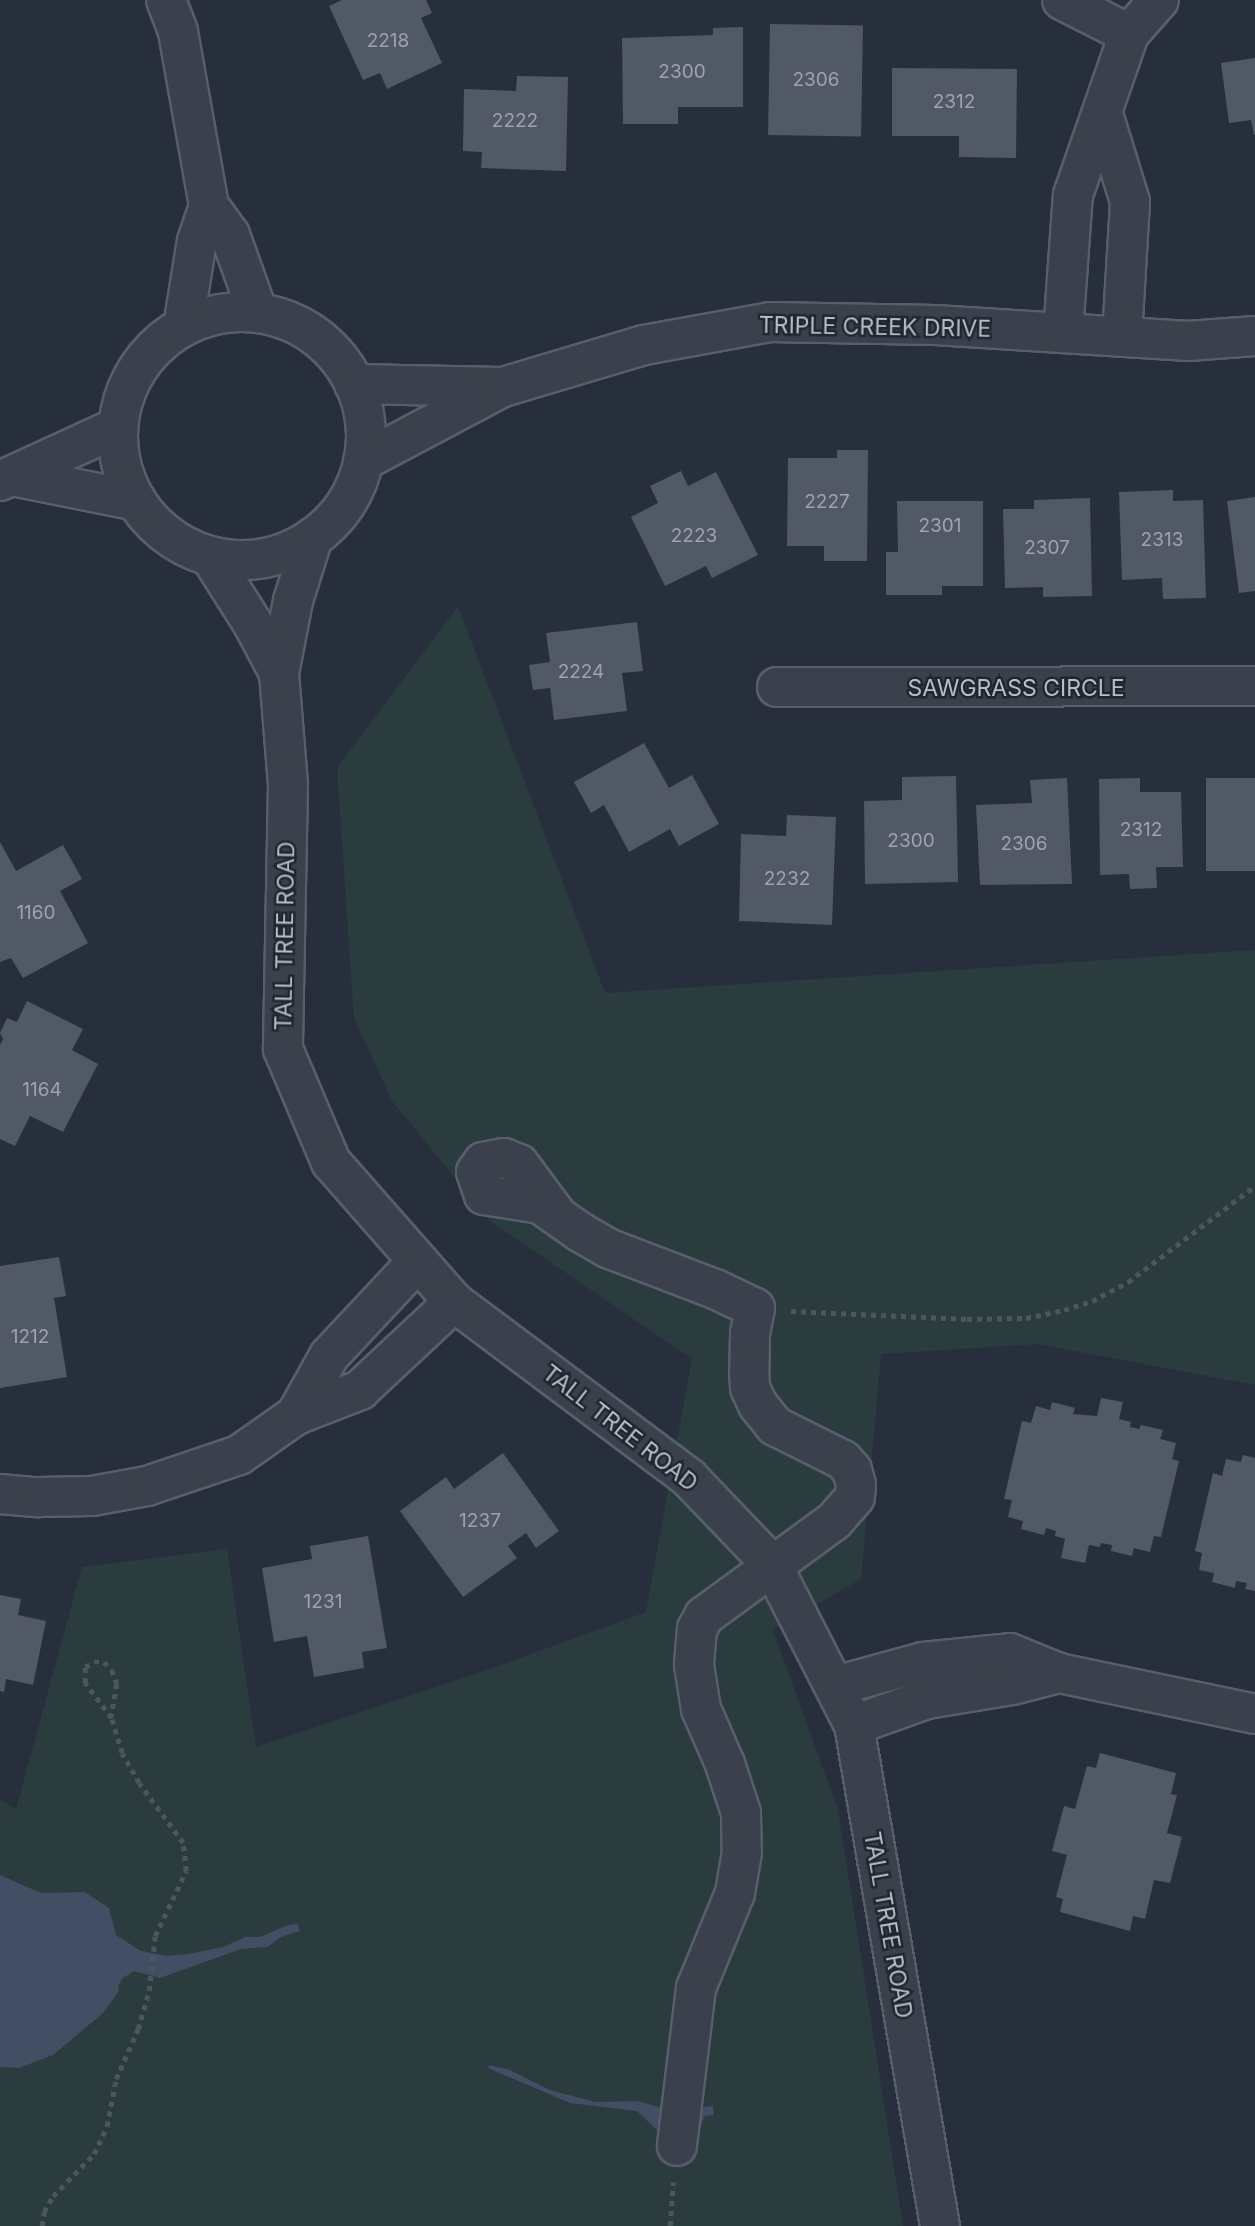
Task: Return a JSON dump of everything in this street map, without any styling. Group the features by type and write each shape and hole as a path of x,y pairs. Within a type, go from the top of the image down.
{"street":[{"path":"166,0 178,32 208,206 230,236 258,313"},
{"path":"1062,0 1129,34"},
{"path":"1063,333 1073,195 1129,34 1159,0"},
{"path":"1103,114 1130,202 1122,337"},
{"path":"183,327 197,241 208,206"},
{"path":"258,313 288,321 315,336 338,358 354,384 364,414 363,461 345,504 313,537 271,556 241,560 210,556 168,536 137,501 122,466 118,427 124,396 138,368 158,345 183,327 219,314 258,313"},
{"name":"TRIPLE CREEK DRIVE","path":"363,461 503,387 644,345 770,322 935,325 1188,341 1255,336"},
{"name":"TRIPLE CREEK DRIVE","path":"354,384 503,387"},
{"path":"7,479 118,427"},
{"path":"7,479 137,501"},
{"name":"TALL TREE ROAD","path":"313,537 293,601 279,673 288,784 283,1049 331,1162 454,1301 689,1478 772,1565 854,1725 940,2226"},
{"name":"TALL TREE ROAD","path":"210,556 253,624 279,673"},
{"name":"SAWGRASS CIRCLE","path":"777,687 1255,686"},
{"path":"557,1215 610,1249 715,1289 755,1308 750,1333 749,1372 750,1388 758,1405 775,1426 844,1460 852,1469 856,1485 855,1497 834,1521 704,1616 694,1643 701,1709 722,1754 741,1813 742,1852 735,1893 696,1988 677,2146"},
{"path":"296,1415 329,1356 418,1261"},
{"path":"0,1493 38,1497 92,1496 147,1486 239,1455 296,1415 360,1390 454,1301"},
{"path":"854,1725 926,1699 952,1676 1010,1653 1059,1673 1255,1714"},
{"path":"835,1686 923,1662 952,1676"}],"path":[{"path":"755,1308 967,1320 1026,1318 1064,1310 1092,1301 1128,1282 1255,1186"},
{"path":"42,2226 44,2212 53,2196 94,2154 107,2126 116,2079 138,2029 149,1990 155,1936 186,1871 183,1843 139,1783 122,1753 111,1718 85,1683 85,1667 94,1662 104,1661 112,1670 117,1684 111,1718"},
{"path":"670,2226 677,2146"}],"shaded area":[{"path":"458,606 605,993 1255,950 1255,1385 1038,1344 881,1354 861,1579 773,1630 838,1810 903,2226 0,2226 0,1799 16,1809 82,1567 227,1549 256,1747 490,1669 646,1612 692,1359 490,1221 392,1101 354,1018 337,768"}],"water":[{"path":"0,1875 41,1893 85,1892 109,1908 116,1935 141,1951 167,1956 223,1947 245,1937 260,1937 288,1925 298,1924 300,1931 281,1937 267,1947 241,1949 160,1978 134,1971 123,1978 118,1986 119,1991 103,2013 53,2055 19,2068 0,2067"},
{"path":"489,2065 510,2070 550,2090 595,2102 637,2101 659,2107 698,2093 703,2107 713,2106 714,2115 705,2116 696,2139 661,2134 637,2111 570,2103 488,2068"}],"building":[{"path":"342,0 426,0 432,13 421,18 442,63 387,89 380,73 363,80 329,6"},
{"path":"770,24 863,26 861,137 768,135"},
{"path":"743,27 743,107 678,107 678,124 623,124 622,38 713,35 713,28"},
{"path":"1255,58 1254,135 1251,120 1229,123 1221,63"},
{"path":"892,68 1017,69 1016,158 959,157 959,136 892,136"},
{"path":"517,76 568,77 566,171 481,168 482,152 463,151 464,89 516,91"},
{"path":"837,450 868,450 867,561 824,561 824,546 787,546 788,458 837,458"},
{"path":"681,471 688,486 716,472 758,555 712,578 706,566 665,586 631,517 658,503 650,486"},
{"path":"1173,490 1173,501 1203,500 1206,598 1163,599 1162,578 1122,580 1119,492"},
{"path":"1255,497 1255,591 1239,593 1227,501"},
{"path":"1090,498 1092,596 1043,597 1043,587 1005,588 1003,509 1034,509 1034,500"},
{"path":"897,501 983,501 983,586 942,586 942,595 886,595 886,552 898,552"},
{"path":"637,622 643,671 622,673 627,711 554,720 550,688 533,690 529,665 550,662 546,633"},
{"path":"644,743 669,788 692,775 719,824 679,846 670,829 629,852 604,805 591,813 574,782"},
{"path":"956,776 958,882 865,884 864,801 902,800 902,777"},
{"path":"1067,778 1072,884 980,885 976,805 1032,803 1030,780"},
{"path":"1140,778 1140,792 1181,792 1183,867 1156,867 1157,888 1130,889 1129,874 1100,875 1099,779"},
{"path":"1206,778 1255,778 1255,871 1206,871"},
{"path":"787,815 836,817 832,925 739,921 741,834 786,836"},
{"path":"0,842 16,871 63,845 82,879 60,891 88,943 23,978 11,958 0,962"},
{"path":"27,1001 83,1029 72,1050 98,1064 63,1132 30,1116 15,1146 0,1139 0,1045 3,1039 0,1033 7,1018 17,1022"},
{"path":"59,1257 66,1296 54,1298 67,1377 0,1388 0,1266"},
{"path":"1101,1398 1123,1402 1119,1419 1131,1422 1130,1427 1139,1429 1141,1425 1163,1430 1160,1439 1176,1443 1172,1459 1179,1461 1161,1537 1154,1536 1150,1552 1134,1548 1132,1556 1111,1551 1112,1545 1089,1545 1085,1563 1061,1558 1065,1539 1055,1536 1056,1531 1046,1528 1044,1535 1021,1529 1023,1521 1008,1517 1012,1500 1004,1499 1022,1421 1031,1423 1036,1406 1050,1410 1052,1402 1075,1408 1073,1414 1097,1416"},
{"path":"503,1453 559,1531 536,1548 526,1533 508,1546 517,1558 463,1597 400,1511 446,1477 454,1489"},
{"path":"1243,1455 1255,1458 1255,1591 1245,1589 1247,1583 1236,1581 1235,1588 1212,1582 1214,1573 1199,1570 1202,1553 1195,1551 1213,1473 1222,1476 1226,1459 1241,1462"},
{"path":"368,1536 387,1648 362,1652 364,1668 314,1677 307,1636 274,1642 262,1568 312,1559 310,1546"},
{"path":"0,1595 21,1599 18,1615 46,1621 33,1685 6,1679 4,1692 0,1691"},
{"path":"1100,1753 1176,1773 1171,1794 1177,1795 1167,1833 1182,1837 1170,1883 1154,1880 1145,1919 1133,1916 1130,1931 1060,1912 1063,1899 1056,1897 1067,1855 1052,1851 1064,1806 1075,1809 1087,1766 1096,1768"}]}
